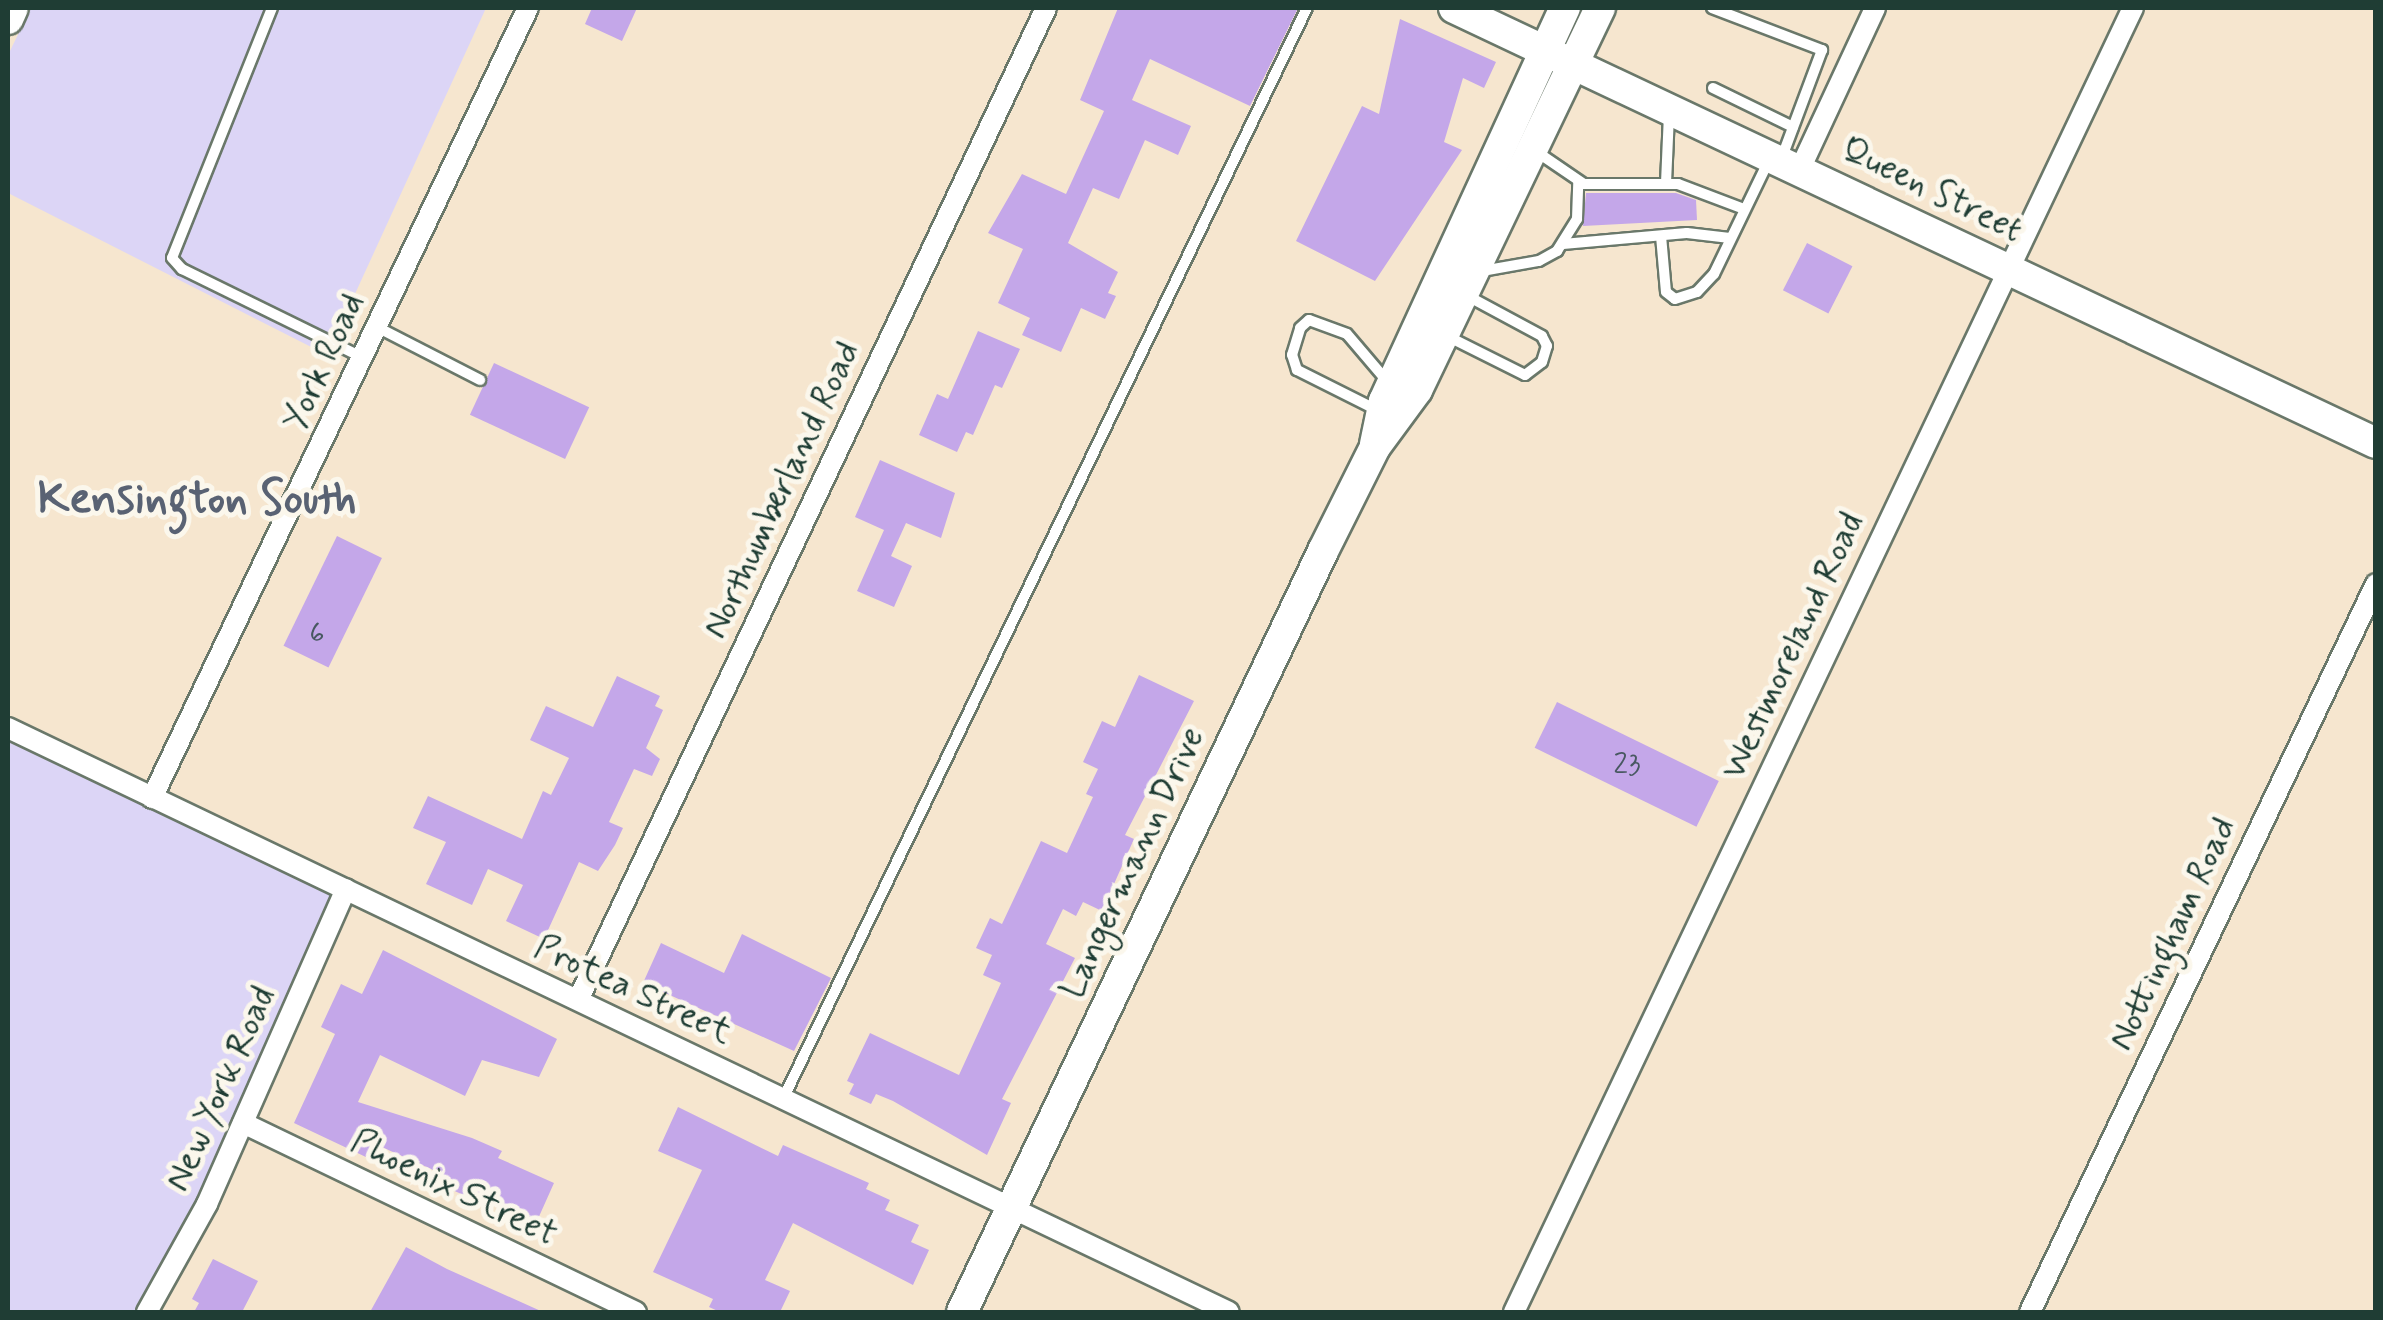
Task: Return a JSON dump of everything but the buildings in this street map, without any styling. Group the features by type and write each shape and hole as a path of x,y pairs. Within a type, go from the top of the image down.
{"main road":[{"path":"8,19 13,8"},
{"name":"Queen Street","path":"1454,8 1785,160 2376,443"},
{"name":"Langermann Drive","path":"962,1312 1375,447 1386,399 1565,8"},
{"name":"Langermann Drive","path":"1375,447 1404,411 1444,334 1600,8"}],"street":[{"name":"York Road","path":"152,798 528,8"},
{"name":"Northumberland Road","path":"578,1000 1046,8"},
{"path":"1785,160 1875,8"},
{"name":"Westmoreland Road","path":"1514,1312 2133,8"},
{"name":"Nottingham Road","path":"2030,1312 2376,584"},
{"name":"Protea Street","path":"8,728 1229,1312"},
{"name":"New York Road","path":"147,1312 243,1122 346,889"},
{"name":"Phoenix Street","path":"243,1122 636,1312"}],"lane":[{"path":"272,8 172,258 182,270 363,358"},
{"path":"784,1097 1307,8"},
{"path":"1662,236 1664,285 1675,300 1703,287 1744,210 1785,160 1822,50 1712,8"},
{"path":"1713,88 1793,127"},
{"path":"1666,184 1670,108"},
{"path":"1532,149 1578,182 1696,187 1744,210"},
{"path":"1468,283 1539,261 1563,244 1577,219 1578,182"},
{"path":"1563,244 1662,236 1730,238"},
{"path":"1444,334 1525,375 1542,362 1547,346 1542,336 1468,283"},
{"path":"1308,320 1347,334 1386,399 1297,370 1292,355 1300,328 1308,320"},
{"path":"376,326 480,380"}],"shaded area":[{"path":"31,8 486,8 327,355 8,193 8,55"},
{"path":"8,725 357,894 154,1312 8,1312"}],"district":[{"name":"Kensington South","path":"197,500"}]}
